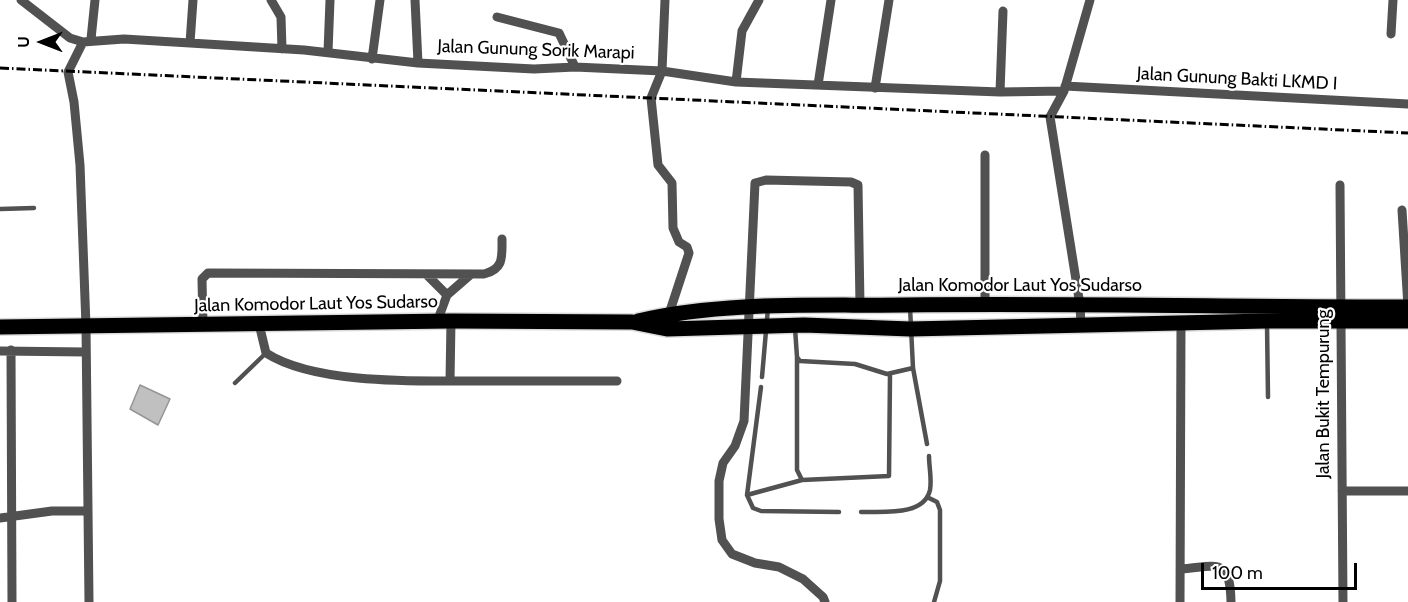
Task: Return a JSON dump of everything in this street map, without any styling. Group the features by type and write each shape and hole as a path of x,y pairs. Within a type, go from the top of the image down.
{"highway":[{"name":"Jalan Komodor Laut Yos Sudarso","path":"668,321 748,308 984,304 1340,314 1408,321"},
{"name":"Jalan Komodor Laut Yos Sudarso","path":"0,327 668,321 748,326 910,328 1266,321 1408,307"}],"street":[{"name":"Jalan Gunung Sorik Marapi","path":"21,0 70,38 87,41 190,43 328,52 418,63 534,69 575,67 662,71 736,82 1000,92 1064,89"},
{"path":"89,602 86,326 80,165 74,102 68,72 87,41 95,0"},
{"path":"190,43 193,0"},
{"path":"271,0 281,16 282,49"},
{"path":"328,52 330,0"},
{"path":"372,59 380,0"},
{"path":"415,0 418,63"},
{"path":"665,0 662,71 651,98 657,157 661,169 672,183 675,236 687,247 688,253 668,321"},
{"path":"736,82 742,31 759,0"},
{"path":"818,85 831,0"},
{"path":"875,88 889,0"},
{"path":"1081,325 1080,305 1050,117 1064,89 1090,0"},
{"path":"1391,34 1393,0"},
{"path":"1000,92 1003,11"},
{"path":"497,17 559,33 575,67"},
{"name":"Jalan Gunung Bakti LKMD I","path":"1064,89 1408,104"},
{"path":"984,155 984,304"},
{"path":"825,602 823,597 803,579 779,567 755,563 732,554 722,540 719,519 719,481 723,463 735,446 744,421 753,188 758,181 851,182 858,185 860,305"},
{"name":"Jalan Bukit Tempurung","path":"1340,185 1343,602"},
{"path":"1402,210 1408,307"},
{"path":"203,325 202,279 208,273 470,274 495,271 500,265 502,239"},
{"path":"450,381 444,322 447,295 470,274"},
{"path":"427,275 447,295"},
{"path":"1180,602 1182,322"},
{"path":"259,324 266,353 279,361 325,373 394,380 617,381"},
{"path":"11,350 12,602"},
{"path":"0,351 86,352"},
{"path":"1342,491 1408,491"},
{"path":"0,518 52,511 88,511"},
{"path":"1181,569 1216,567 1226,571 1230,578 1231,602"}],"lane":[{"path":"0,209 34,208"},
{"path":"910,305 913,368 927,444"},
{"path":"762,377 768,308"},
{"path":"1266,321 1268,397"},
{"path":"795,325 797,470 802,480"},
{"path":"235,383 266,353"},
{"path":"797,357 800,361 855,364 890,374 913,368"},
{"path":"747,495 802,480 889,476 890,374"},
{"path":"761,387 747,495 750,504 756,510 839,512"},
{"path":"861,512 910,509 927,497 931,481 928,456"},
{"path":"927,497 937,502 940,510 940,580 934,602"}],"building":[{"path":"140,385 170,399 158,425 130,409"}],"railway":[{"path":"0,68 1408,133"}]}
